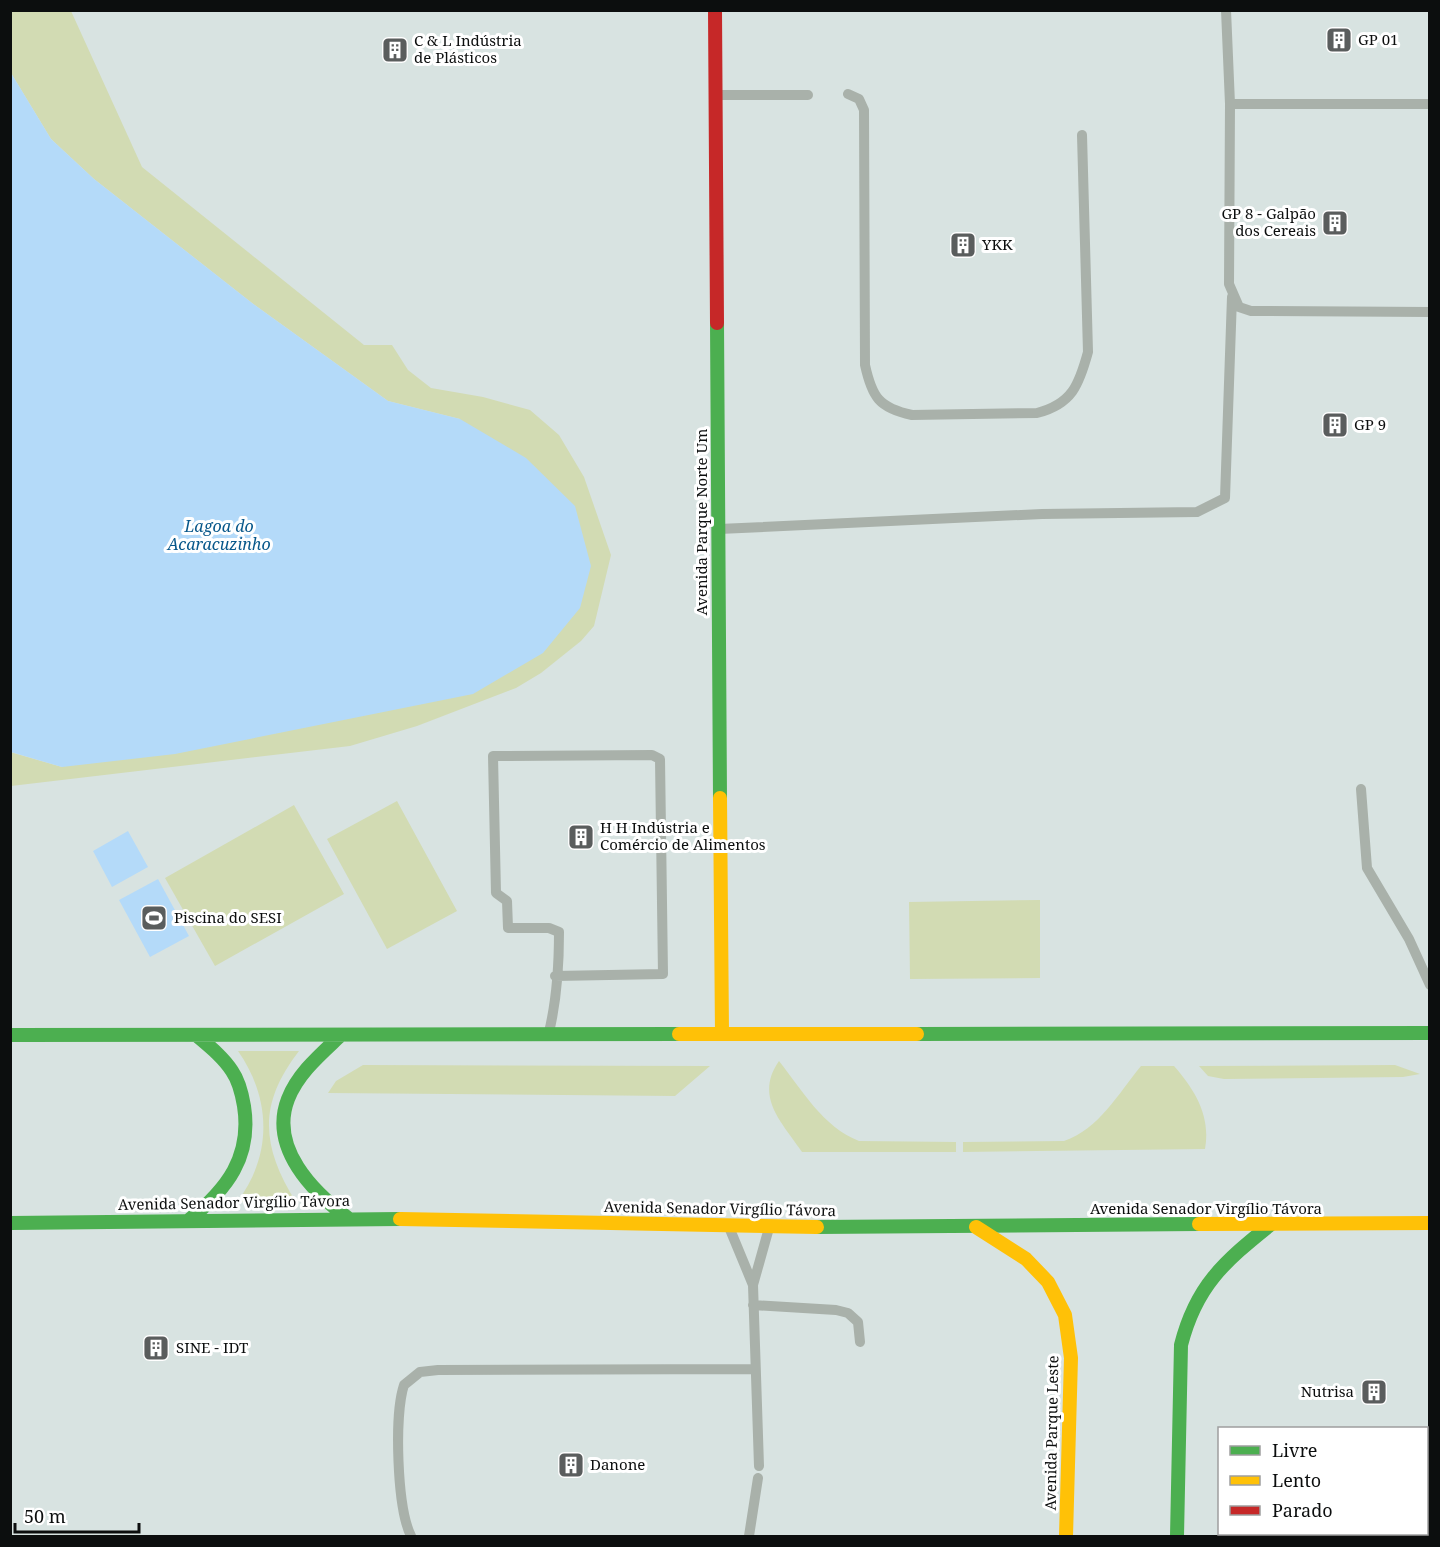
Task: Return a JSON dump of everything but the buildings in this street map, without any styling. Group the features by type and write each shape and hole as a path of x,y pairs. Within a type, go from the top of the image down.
{"main road":[{"name":"Avenida Parque Norte Um","path":"715,10 722,1033"},
{"path":"1400,1033 1420,1046"},
{"path":"10,1035 1430,1033"},
{"path":"189,1220 210,1203 233,1177 245,1143 246,1127 243,1105 234,1074 196,1035"},
{"path":"341,1035 318,1056 297,1082 287,1102 285,1122 291,1161 303,1180 323,1200 348,1218"},
{"name":"Avenida Senador Virgílio Távora","path":"10,1223 348,1218 769,1227 976,1227 1270,1226 1427,1221"},
{"path":"1177,1536 1181,1345 1186,1317 1202,1288 1227,1260 1270,1226"},
{"name":"Avenida Parque Leste","path":"976,1227 1026,1259 1048,1282 1065,1315 1071,1358 1066,1536"}],"lane":[{"path":"718,529 1042,514 1197,512 1225,498 1232,297 1229,273 1230,104 1226,10"},
{"path":"848,94 859,99 864,110 865,365 870,388 880,402 892,411 912,415 1036,413 1056,408 1080,380 1088,352 1082,135"},
{"path":"716,95 808,95"},
{"path":"1230,104 1430,104"},
{"path":"1232,297 1239,307 1251,311 1430,312"},
{"path":"548,1034 557,1000 555,976 559,932 549,928 508,928 507,902 496,893 494,756 652,755 660,759 663,974 555,976"},
{"path":"1361,789 1366,868 1409,939 1430,985"},
{"path":"728,1226 753,1285"},
{"path":"759,1466 753,1285 769,1227"},
{"path":"753,1305 815,1308 848,1313 858,1322 860,1342"},
{"path":"411,1536 402,1496 398,1421 404,1385 420,1372 438,1370 755,1370"},
{"path":"749,1536 758,1478"}],"shaded area":[{"path":"11,11 1429,11 1429,1536 11,1536"}],"green space":[{"path":"11,11 71,11 142,167 364,345 392,345 408,370 431,388 483,397 530,410 559,435 584,477 611,555 594,626 581,641 541,673 516,688 417,726 350,746 11,786 10,752 62,767 460,419 388,401 252,303 94,179 51,139 11,73"},
{"path":"397,801 457,911 387,949 327,839"},
{"path":"294,805 344,894 215,966 165,878"},
{"path":"1040,900 1040,978 910,979 909,902"},
{"path":"238,1051 299,1051 276,1089 269,1125 276,1162 296,1202 237,1202 249,1184 257,1165 262,1146 263,1127 262,1107 257,1088"},
{"path":"779,1061 814,1107 846,1135 859,1141 956,1142 956,1152 802,1152 779,1120 770,1098 769,1086"},
{"path":"363,1065 710,1066 675,1096 328,1093 336,1081"},
{"path":"1395,1065 1420,1074 1403,1077 1224,1079 1208,1076 1199,1066"},
{"path":"1141,1066 1174,1066 1182,1075 1200,1104 1206,1125 1205,1149 963,1152 963,1142 1064,1141 1088,1128 1098,1119"}],"water":[{"name":"Lagoa do Acaracuzinho","path":"11,73 51,139 94,179 252,303 388,401 460,419 526,458 575,506 591,566 580,608 543,653 473,694 175,754 62,767 11,752"},
{"path":"128,831 148,867 112,887 93,851"},
{"name":"Piscina do SESI","path":"158,879 189,936 150,957 119,900"}],"traffic: fast":[{"path":"717,323 720,798"},
{"path":"917,1034 1430,1033"},
{"path":"10,1035 679,1034"},
{"path":"189,1220 215,1196 234,1170 244,1141 245,1124 242,1097 234,1075 220,1056 196,1035"},
{"path":"341,1035 311,1064 292,1090 284,1117 284,1135 289,1151 309,1182 348,1218"},
{"path":"10,1223 400,1219"},
{"path":"817,1227 1199,1224"},
{"path":"1177,1536 1181,1345 1187,1324 1214,1277 1239,1251 1270,1225"}],"traffic: slow":[{"path":"720,798 722,1033"},
{"path":"679,1034 917,1034"},
{"path":"400,1219 817,1227"},
{"path":"1199,1224 1430,1223"},
{"path":"976,1227 1026,1259 1048,1282 1065,1315 1071,1358 1066,1536"}],"traffic: jam":[{"path":"715,10 717,323"}],"place":[{"name":"GP 01","path":"1339,40"},
{"name":"C & L Indústria de Plásticos","path":"395,50"},
{"name":"GP 8 - Galpão dos Cereais","path":"1335,223"},
{"name":"YKK","path":"963,245"},
{"name":"GP 9","path":"1335,425"},
{"name":"H H Indústria e Comércio de Alimentos","path":"581,837"},
{"name":"Piscina do SESI","path":"154,918"},
{"name":"SINE - IDT","path":"156,1348"},
{"name":"Nutrisa","path":"1374,1392"},
{"name":"Danone","path":"571,1465"}]}
